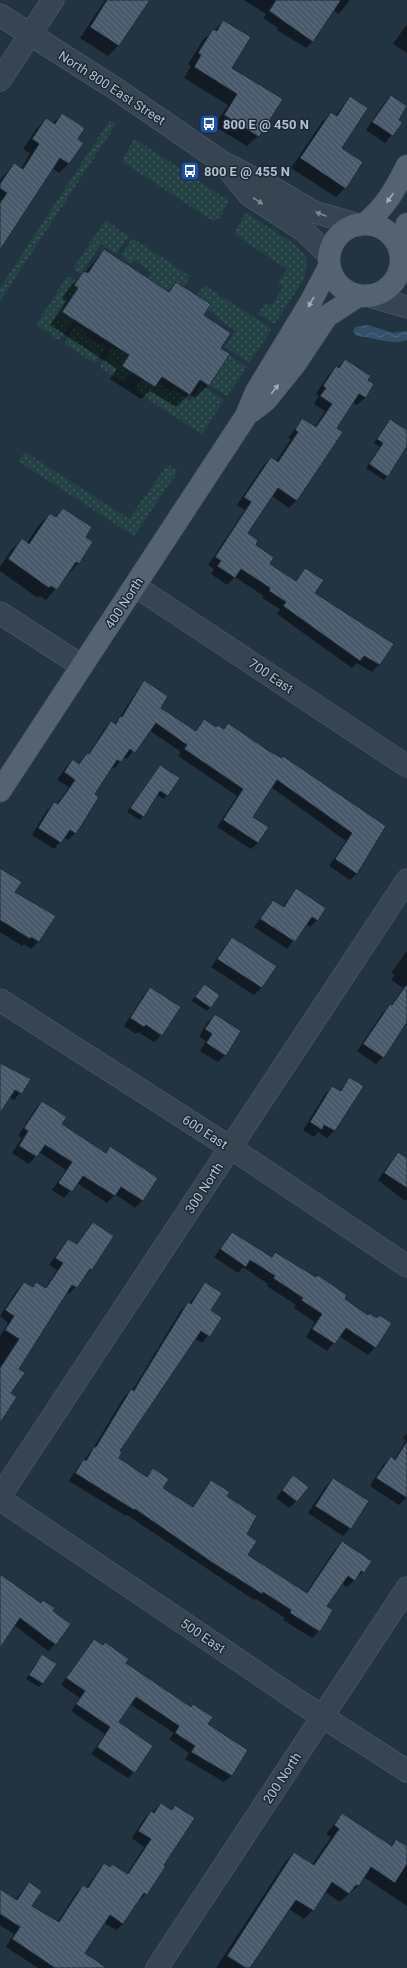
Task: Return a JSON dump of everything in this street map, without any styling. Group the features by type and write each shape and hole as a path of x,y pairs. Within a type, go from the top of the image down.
{"main road":[{"path":"246,416 256,392 310,303 329,261 336,238 344,231 362,224 378,213 391,197 407,166"},
{"path":"362,224 376,225 385,230 394,238 403,258"},
{"path":"246,416 266,400 295,364 327,316 394,282 400,270 403,258 407,224"},
{"path":"329,261 333,276 341,287 366,297"},
{"name":"400 North","path":"0,791 246,416"}],"street":[{"path":"0,80 53,0"},
{"name":"North 800 East Street","path":"0,15 116,89 222,162"},
{"path":"222,162 255,178 314,212 362,224"},
{"path":"222,162 249,194 303,230 329,261"},
{"path":"366,297 407,307"},
{"name":"700 East","path":"135,586 407,766"},
{"path":"0,613 82,666"},
{"name":"300 North","path":"0,1496 407,880"},
{"name":"600 East","path":"0,1000 231,1148 407,1266"},
{"name":"500 East","path":"0,1499 322,1716 407,1771"},
{"name":"200 North","path":"157,1968 407,1588"}],"green space":[{"path":"110,120 116,124 0,301 0,288"},
{"path":"135,139 229,201 219,218 213,221 123,162 123,157"},
{"path":"246,213 293,243 305,255 307,261 304,279 275,324 258,314 265,304 272,305 283,287 278,283 287,269 236,235 235,231"},
{"path":"107,221 119,231 128,235 128,237 116,254 101,244 81,274 74,270 74,267 104,222"},
{"path":"132,239 190,276 184,287 176,282 169,292 148,278 151,272 134,260 131,264 121,255"},
{"path":"67,277 75,281 73,284 78,288 74,319 58,340 51,335 50,331 48,333 38,326 37,323"},
{"path":"206,286 218,294 218,296 222,297 272,329 249,363 225,347 236,331 218,319 219,317 207,309 197,295 203,287"},
{"path":"76,325 87,332 85,335 101,346 102,344 106,347 96,362 94,363 65,344"},
{"path":"112,347 129,355 132,372 125,382 101,368 100,365"},
{"path":"229,355 247,367 227,396 209,385"},
{"path":"142,379 155,387 158,383 170,391 172,389 190,401 201,385 224,400 202,434 149,400 148,396 146,397 137,391 136,388"},
{"path":"25,452 129,519 168,465 178,471 134,536 18,461"}],"water":[{"path":"368,325 393,333 407,331 407,340 401,342 388,342 357,336 353,332 355,327"}],"building":[{"path":"107,0 150,0 119,46 90,27"},
{"path":"276,0 341,0 313,42 269,11"},
{"path":"223,20 251,37 232,68 283,99 259,137 224,115 237,94 194,67 201,55 198,53 213,29 217,31"},
{"path":"391,95 407,106 399,120 403,122 393,136 372,122"},
{"path":"350,96 368,108 342,148 363,162 346,189 300,158 331,112 337,116"},
{"path":"62,113 85,128 78,139 84,143 69,164 60,158 0,250 0,203 7,193 0,188 0,184 14,163 23,169 39,144 32,139 46,118 55,124"},
{"path":"104,249 169,292 176,282 211,304 204,315 231,333 221,348 230,354 209,386 200,380 190,395 162,377 155,387 122,366 129,355 62,312 78,288 74,285 84,271 88,273"},
{"path":"345,359 371,376 368,380 374,384 366,398 359,394 337,428 343,432 297,501 278,488 248,533 258,540 256,545 274,557 270,564 296,581 305,568 324,580 315,593 394,644 380,665 364,656 360,661 283,606 286,602 269,591 270,588 241,569 235,578 217,566 221,561 215,557 251,502 244,497 271,457 278,462 298,432 295,430 302,418 316,427 332,404 320,396 326,388 323,386 336,366 339,368"},
{"path":"390,419 407,430 407,446 388,477 369,464 383,443 377,439"},
{"path":"63,508 92,527 86,537 93,542 79,564 76,562 57,590 51,586 49,588 8,559 22,538 29,544 50,513 56,517"},
{"path":"144,680 168,696 161,708 196,731 204,719 216,727 218,725 224,729 228,723 269,751 282,758 283,756 386,826 357,874 335,859 352,833 277,780 253,817 269,827 258,843 223,820 243,789 184,749 187,745 156,723 135,753 130,749 121,762 117,760 95,794 99,797 76,834 70,830 61,843 38,828 54,802 58,804 75,780 64,772 73,759 79,764 87,753 89,754 111,721 116,724 120,716 122,717"},
{"path":"160,765 180,778 168,796 160,791 144,817 130,808"},
{"path":"0,868 22,882 15,892 56,916 39,942 31,937 30,939 0,920"},
{"path":"296,888 326,908 318,921 312,917 295,942 260,919 273,900 284,907"},
{"path":"232,937 277,966 262,988 217,959"},
{"path":"204,984 220,995 211,1008 195,997"},
{"path":"407,984 407,1022 384,1058 363,1044 390,1004 392,1005"},
{"path":"150,987 181,1007 162,1036 146,1025 144,1027 130,1018"},
{"path":"215,1014 241,1031 226,1056 206,1043 212,1034 205,1029"},
{"path":"0,1063 31,1079 22,1094 15,1090 0,1113"},
{"path":"349,1077 364,1086 335,1131 324,1125 322,1130 310,1122 332,1086 341,1091"},
{"path":"42,1101 67,1117 62,1124 106,1153 110,1146 158,1178 143,1201 121,1187 115,1196 83,1176 72,1192 58,1183 72,1162 45,1145 37,1157 19,1146 28,1131 24,1128"},
{"path":"398,1152 407,1158 407,1188 384,1173"},
{"path":"93,1222 114,1236 92,1270 90,1269 77,1288 72,1285 19,1369 25,1373 11,1393 17,1397 0,1423 0,1368 19,1339 5,1330 14,1316 5,1310 24,1282 33,1287 36,1282 46,1288 63,1263 55,1258 68,1239 77,1244"},
{"path":"232,1232 272,1257 275,1252 316,1277 318,1275 347,1295 345,1299 368,1315 369,1313 377,1318 379,1315 392,1323 376,1348 346,1328 335,1344 312,1329 322,1314 301,1300 303,1298 273,1278 275,1276 250,1260 246,1267 220,1249"},
{"path":"205,1282 222,1293 211,1310 222,1318 210,1337 201,1331 120,1451 122,1452 119,1458 147,1477 153,1468 169,1479 163,1488 193,1507 211,1480 230,1492 227,1496 257,1516 247,1534 257,1541 248,1555 307,1593 342,1541 372,1561 364,1573 361,1571 355,1581 348,1576 327,1606 333,1610 320,1632 290,1613 291,1610 263,1592 262,1594 213,1563 135,1509 134,1510 75,1473 84,1459 86,1461 94,1447 96,1447 131,1389 134,1391 188,1302 191,1304"},
{"path":"407,1441 407,1498 376,1478 391,1456 395,1460"},
{"path":"293,1475 309,1487 297,1502 282,1490"},
{"path":"333,1478 369,1501 351,1529 315,1506"},
{"path":"0,1574 41,1603 43,1600 55,1608 53,1611 71,1624 56,1645 20,1618 0,1648"},
{"path":"94,1639 103,1645 105,1642 129,1659 126,1663 191,1707 193,1704 213,1717 208,1724 248,1750 232,1776 191,1752 195,1746 175,1733 179,1726 136,1697 119,1722 153,1746 135,1773 97,1747 110,1727 76,1704 85,1691 66,1678"},
{"path":"42,1654 57,1664 43,1684 29,1675"},
{"path":"161,1803 172,1810 175,1805 195,1818 164,1865 166,1866 147,1895 144,1893 123,1924 110,1915 85,1953 107,1968 55,1968 12,1939 20,1927 0,1914 0,1889 17,1900 29,1882 42,1891 32,1906 59,1922 83,1885 88,1888 104,1863 110,1867 112,1864 128,1874 151,1839 138,1831 151,1811 154,1813"},
{"path":"342,1813 392,1846 396,1839 407,1846 407,1864 395,1883 371,1867 359,1886 356,1885 349,1894 332,1882 314,1911 296,1900 250,1968 246,1968 227,1956 294,1852 314,1865 339,1829 334,1825"}],"place":[{"name":"800 E @ 450 N","path":"209,124"},
{"name":"800 E @ 455 N","path":"190,171"}]}
